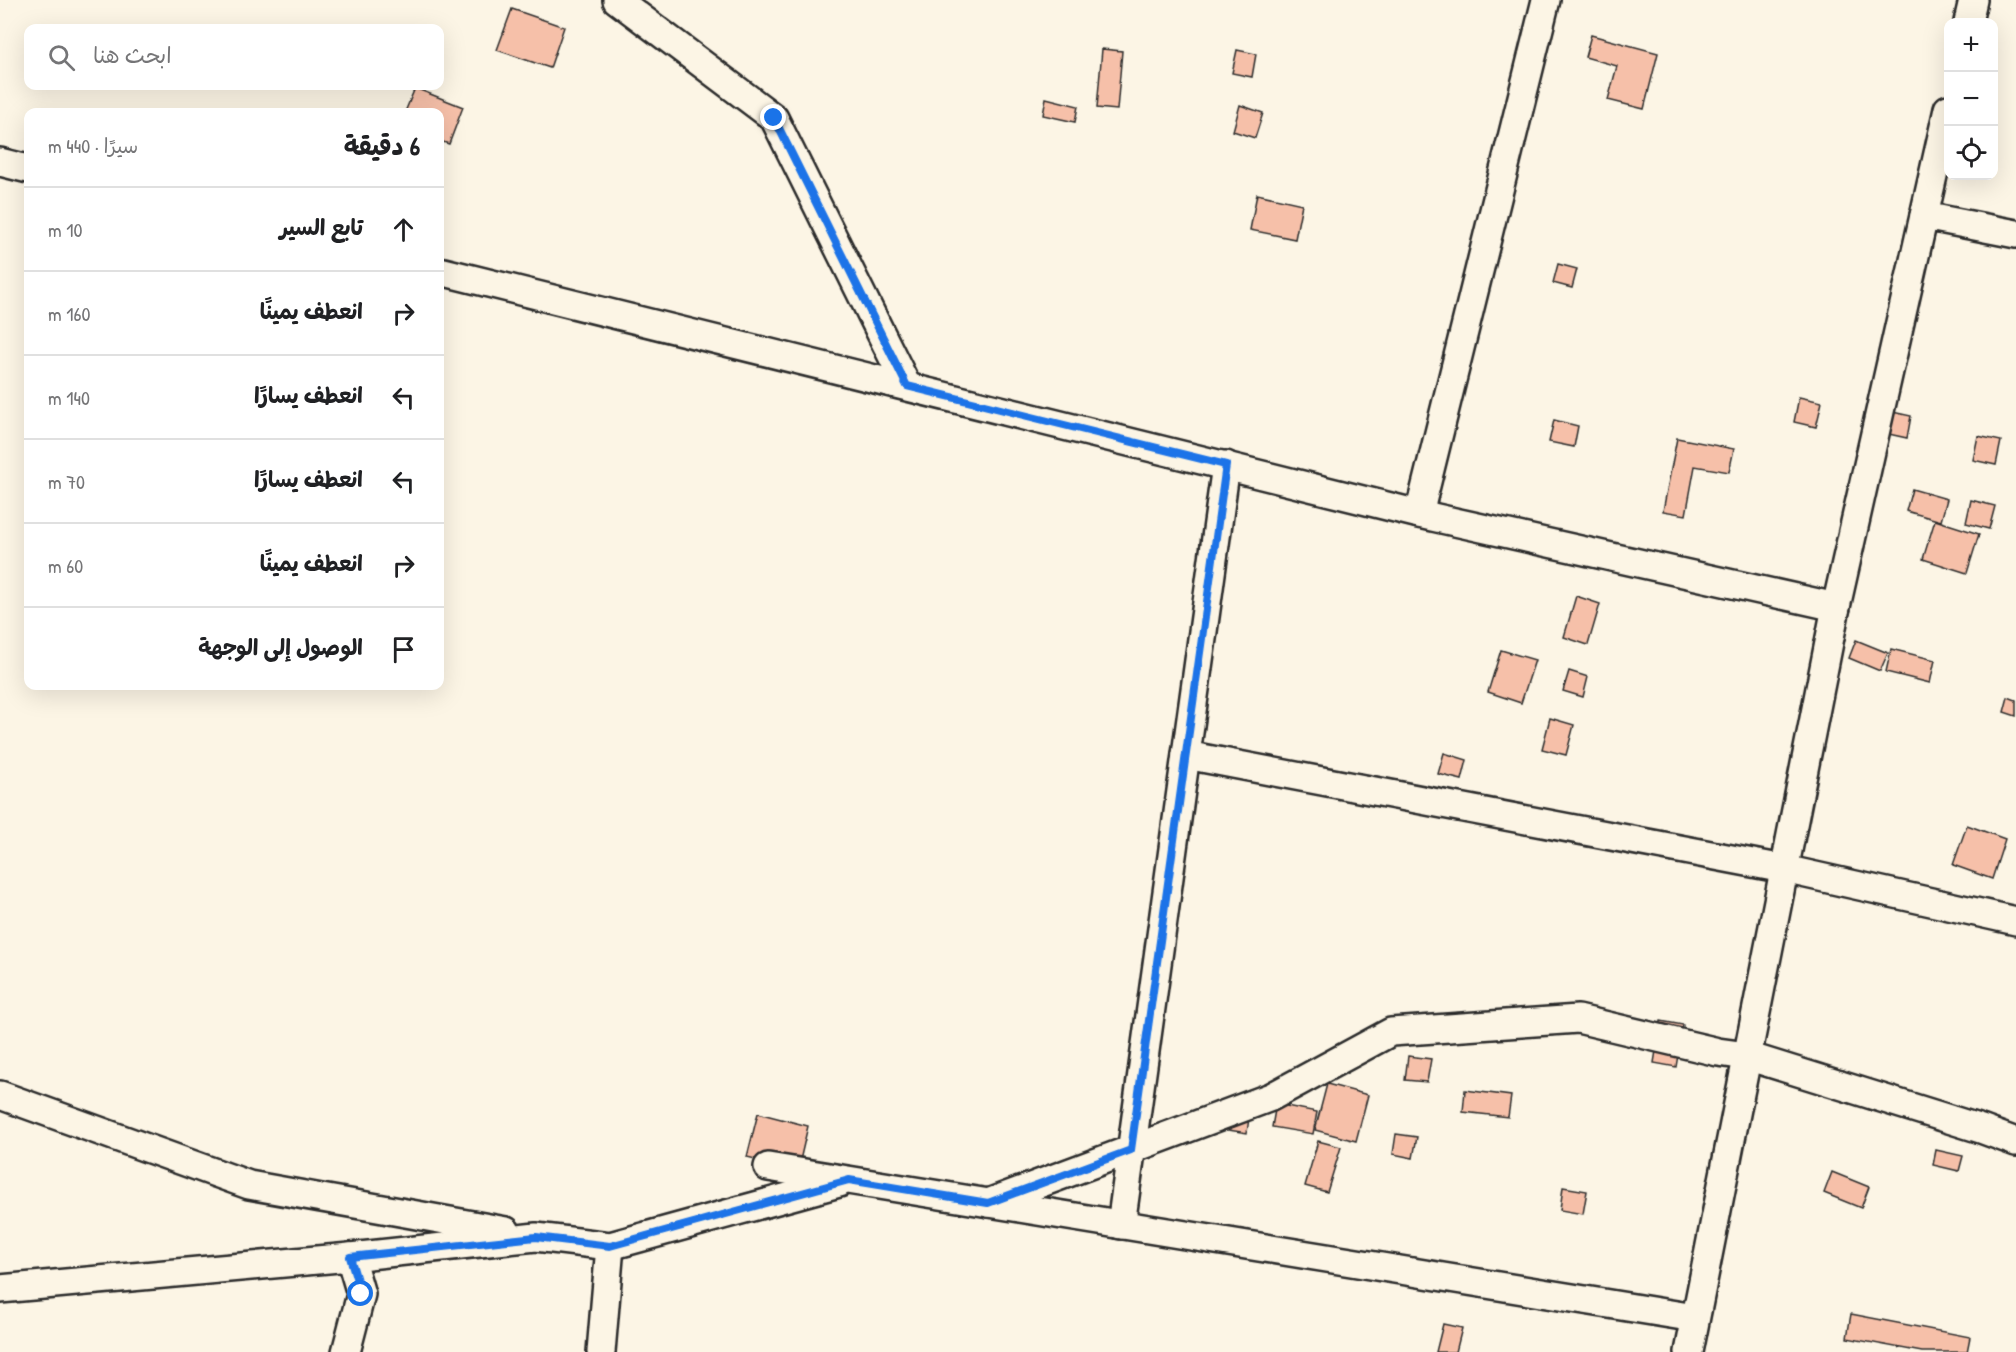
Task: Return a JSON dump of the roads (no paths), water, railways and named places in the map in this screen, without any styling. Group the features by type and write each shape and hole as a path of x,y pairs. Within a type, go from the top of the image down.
{"street":[{"path":"616,0 774,118 907,386"},
{"path":"1419,514 1546,0"},
{"path":"1969,18 1973,0"},
{"path":"1689,1352 1836,607 1944,126"},
{"path":"0,162 24,168"},
{"path":"1924,216 2016,234"},
{"path":"444,272 1419,514 1836,607"},
{"path":"1121,1225 1226,465"},
{"path":"1186,755 1784,869 2016,921"},
{"path":"988,1203 1271,1097 1391,1032 1578,1019 1718,1052 1747,1056 2016,1142"},
{"path":"0,1095 249,1185 536,1237 610,1246 849,1180"},
{"path":"768,1167 1695,1318"},
{"path":"0,1289 350,1257 536,1237"},
{"path":"601,1352 610,1246"},
{"path":"346,1352 361,1294 350,1257"}]}
